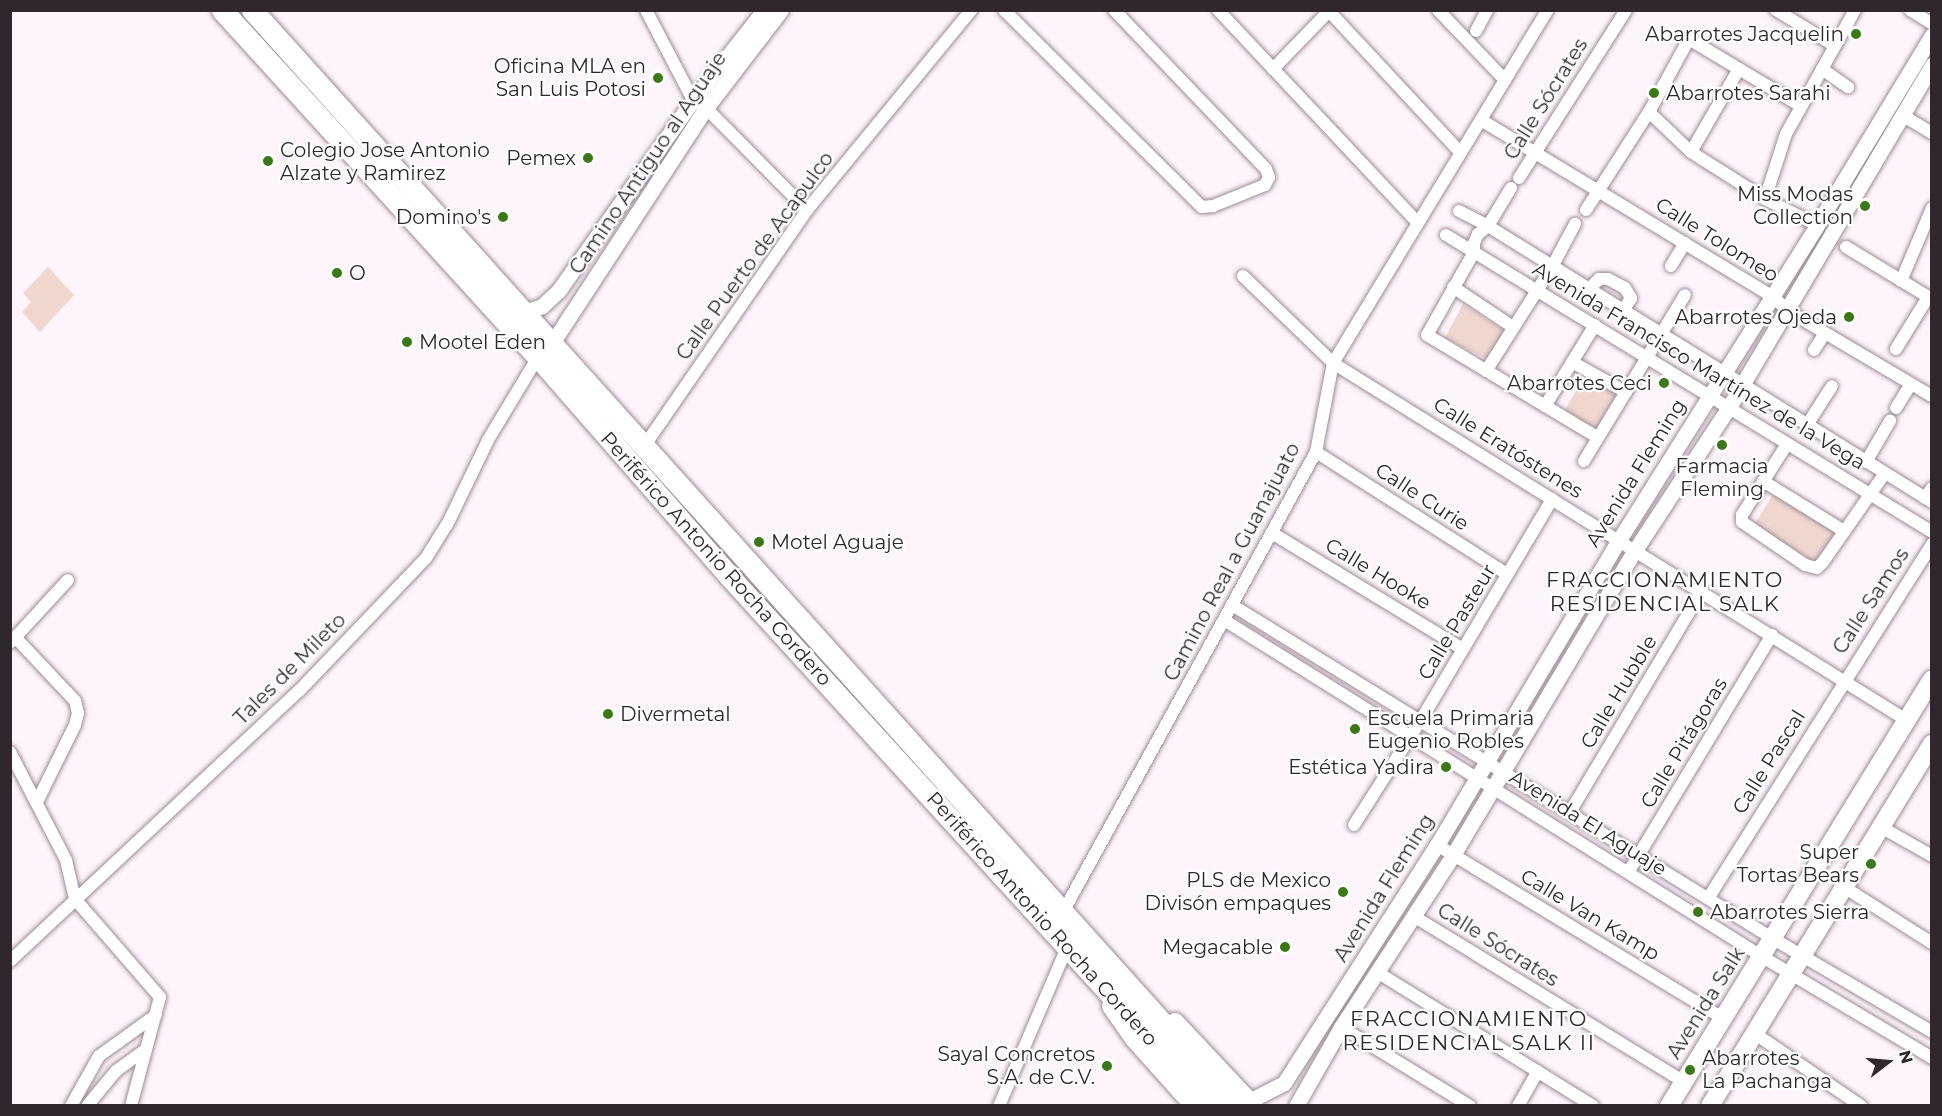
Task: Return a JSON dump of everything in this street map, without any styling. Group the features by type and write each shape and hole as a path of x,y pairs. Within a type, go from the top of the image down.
{"highway":[{"name":"Periférico Antonio Rocha Cordero","path":"222,10 545,350 645,445 1063,912 1096,965 1212,1106"},
{"name":"Periférico Antonio Rocha Cordero","path":"252,10 524,312 545,350 729,576 1066,947 1096,965 1244,1104"}],"main road":[{"name":"Avenida Salk","path":"1669,1106 1932,679"},
{"path":"1717,1103 1754,1033 1881,826 1926,766 1932,744"},
{"path":"1096,965 1134,1039 1194,1106"}],"street":[{"path":"646,10 700,104 807,210"},
{"name":"Camino Antiguo al Aguaje","path":"545,350 700,104 764,10"},
{"name":"Camino Antiguo al Aguaje","path":"524,312 542,306 560,290 700,104 781,10"},
{"name":"Calle Puerto de Acapulco","path":"645,445 807,210 971,10"},
{"path":"1004,10 1202,207 1213,206 1264,185 1269,177 1266,169 1114,10"},
{"path":"1218,10 1417,222"},
{"path":"1438,10 1505,80"},
{"path":"1476,31 1487,10"},
{"name":"Camino Real a Guanajuato","path":"1063,912 1316,452 1333,363 1548,10"},
{"name":"Calle Sócrates","path":"1486,371 1427,335 1474,252 1474,243 1478,234 1488,226 1626,10"},
{"path":"1776,10 1835,46"},
{"path":"1765,199 1786,134 1855,10"},
{"path":"1910,10 1932,24"},
{"path":"1273,69 1329,11 1461,153"},
{"name":"Avenida Fleming","path":"1244,1104 1284,1083 1437,845 1619,540 1817,225 1932,35"},
{"path":"1586,210 1649,112 1689,39 1801,106"},
{"name":"Avenida Fleming","path":"1296,1106 1341,1027 1453,855 1635,550 1730,407 1932,65"},
{"path":"1691,152 1739,69"},
{"path":"1822,69 1848,87"},
{"path":"1649,112 1691,152 1765,199 1817,225"},
{"path":"1902,115 1932,133"},
{"name":"Calle Tolomeo","path":"1480,120 1536,151 1772,296 1788,311 1932,396"},
{"name":"Avenida Francisco Martínez de la Vega","path":"1459,211 1488,226 1866,462 1929,496"},
{"path":"1901,281 1930,214"},
{"path":"1575,224 1486,371 1597,437"},
{"name":"Avenida Francisco Martínez de la Vega","path":"1446,235 1710,394 1787,444 1932,532"},
{"path":"1671,266 1685,243"},
{"path":"1846,247 1930,298 1896,349"},
{"name":"Calle Eratóstenes","path":"1243,276 1333,363 1844,679 1906,720"},
{"path":"1588,290 1599,279 1608,279 1625,288 1631,298 1623,311"},
{"path":"1453,287 1514,327"},
{"path":"1584,461 1685,296"},
{"path":"1545,406 1595,325"},
{"path":"1814,350 1825,333"},
{"name":"Tales de Mileto","path":"10,961 299,691 426,558 447,525 488,440 545,350"},
{"path":"1572,362 1626,392"},
{"path":"1896,408 1911,384"},
{"path":"1808,425 1832,386"},
{"path":"1866,462 1890,421"},
{"path":"1787,444 1742,515 1742,522 1805,565 1817,568 1823,562 1885,473"},
{"name":"Calle Curie","path":"1316,452 1508,574"},
{"path":"1764,481 1844,531"},
{"name":"Calle Pasteur","path":"1354,825 1421,720 1552,499"},
{"name":"Calle Hooke","path":"1272,533 1463,649"},
{"name":"Calle Samos","path":"1844,679 1932,544"},
{"path":"36,802 75,725 78,713 75,701 13,640 68,580"},
{"name":"Calle Hubble","path":"1570,812 1702,591"},
{"name":"Avenida El Aguaje","path":"1232,604 1772,938 1932,1032"},
{"name":"Avenida El Aguaje","path":"1224,620 1629,871 1761,956 1932,1058"},
{"name":"Calle Pitágoras","path":"1629,871 1772,635"},
{"name":"Calle Pascal","path":"1709,897 1844,679"},
{"path":"10,752 66,860 75,899 160,997 131,1106"},
{"path":"1881,826 1932,856"},
{"name":"Calle Van Kamp","path":"1437,845 1723,1018"},
{"path":"1844,887 1932,943"},
{"name":"Calle Sócrates","path":"1414,917 1684,1082"},
{"path":"999,1106 1066,947"},
{"path":"1377,972 1593,1106"},
{"path":"62,1106 69,1106 99,1056 156,1015"},
{"path":"1341,1027 1470,1106"},
{"path":"1754,1033 1862,1106"},
{"path":"87,1106 116,1071 146,1049"},
{"path":"99,1056 116,1071"},
{"path":"1518,1106 1538,1071"}],"shaded area":[{"path":"48,267 74,295 40,332 22,312 31,302 23,293"},
{"path":"1463,304 1507,332 1491,361 1445,338"},
{"path":"1585,376 1616,394 1597,429 1564,411"},
{"path":"1774,493 1836,530 1817,564 1754,525"}],"place":[{"name":"Abarrotes Jacquelin","path":"1856,34"},
{"name":"Oficina MLA en San Luis Potosi","path":"658,78"},
{"name":"Abarrotes Sarahi","path":"1654,93"},
{"name":"Pemex","path":"588,158"},
{"name":"Colegio Jose Antonio Alzate y Ramirez","path":"268,161"},
{"name":"Miss Modas Collection","path":"1865,206"},
{"name":"Domino's","path":"503,217"},
{"name":"O","path":"337,273"},
{"name":"Abarrotes Ojeda","path":"1849,317"},
{"name":"Mootel Eden","path":"407,342"},
{"name":"Abarrotes Ceci","path":"1664,383"},
{"name":"Farmacia Fleming","path":"1722,445"},
{"name":"Motel Aguaje","path":"759,542"},
{"name":"Divermetal","path":"608,714"},
{"name":"Escuela Primaria Eugenio Robles","path":"1355,729"},
{"name":"Estética Yadira","path":"1446,767"},
{"name":"Super Tortas Bears","path":"1871,864"},
{"name":"PLS de Mexico Divisón empaques","path":"1343,892"},
{"name":"Abarrotes Sierra","path":"1698,912"},
{"name":"Megacable","path":"1285,947"},
{"name":"Sayal Concretos S.A. de C.V.","path":"1107,1066"},
{"name":"Abarrotes La Pachanga","path":"1690,1070"}],"district":[{"name":"FRACCIONAMIENTO RESIDENCIAL SALK","path":"1665,592"},
{"name":"FRACCIONAMIENTO RESIDENCIAL SALK II","path":"1469,1031"}]}
